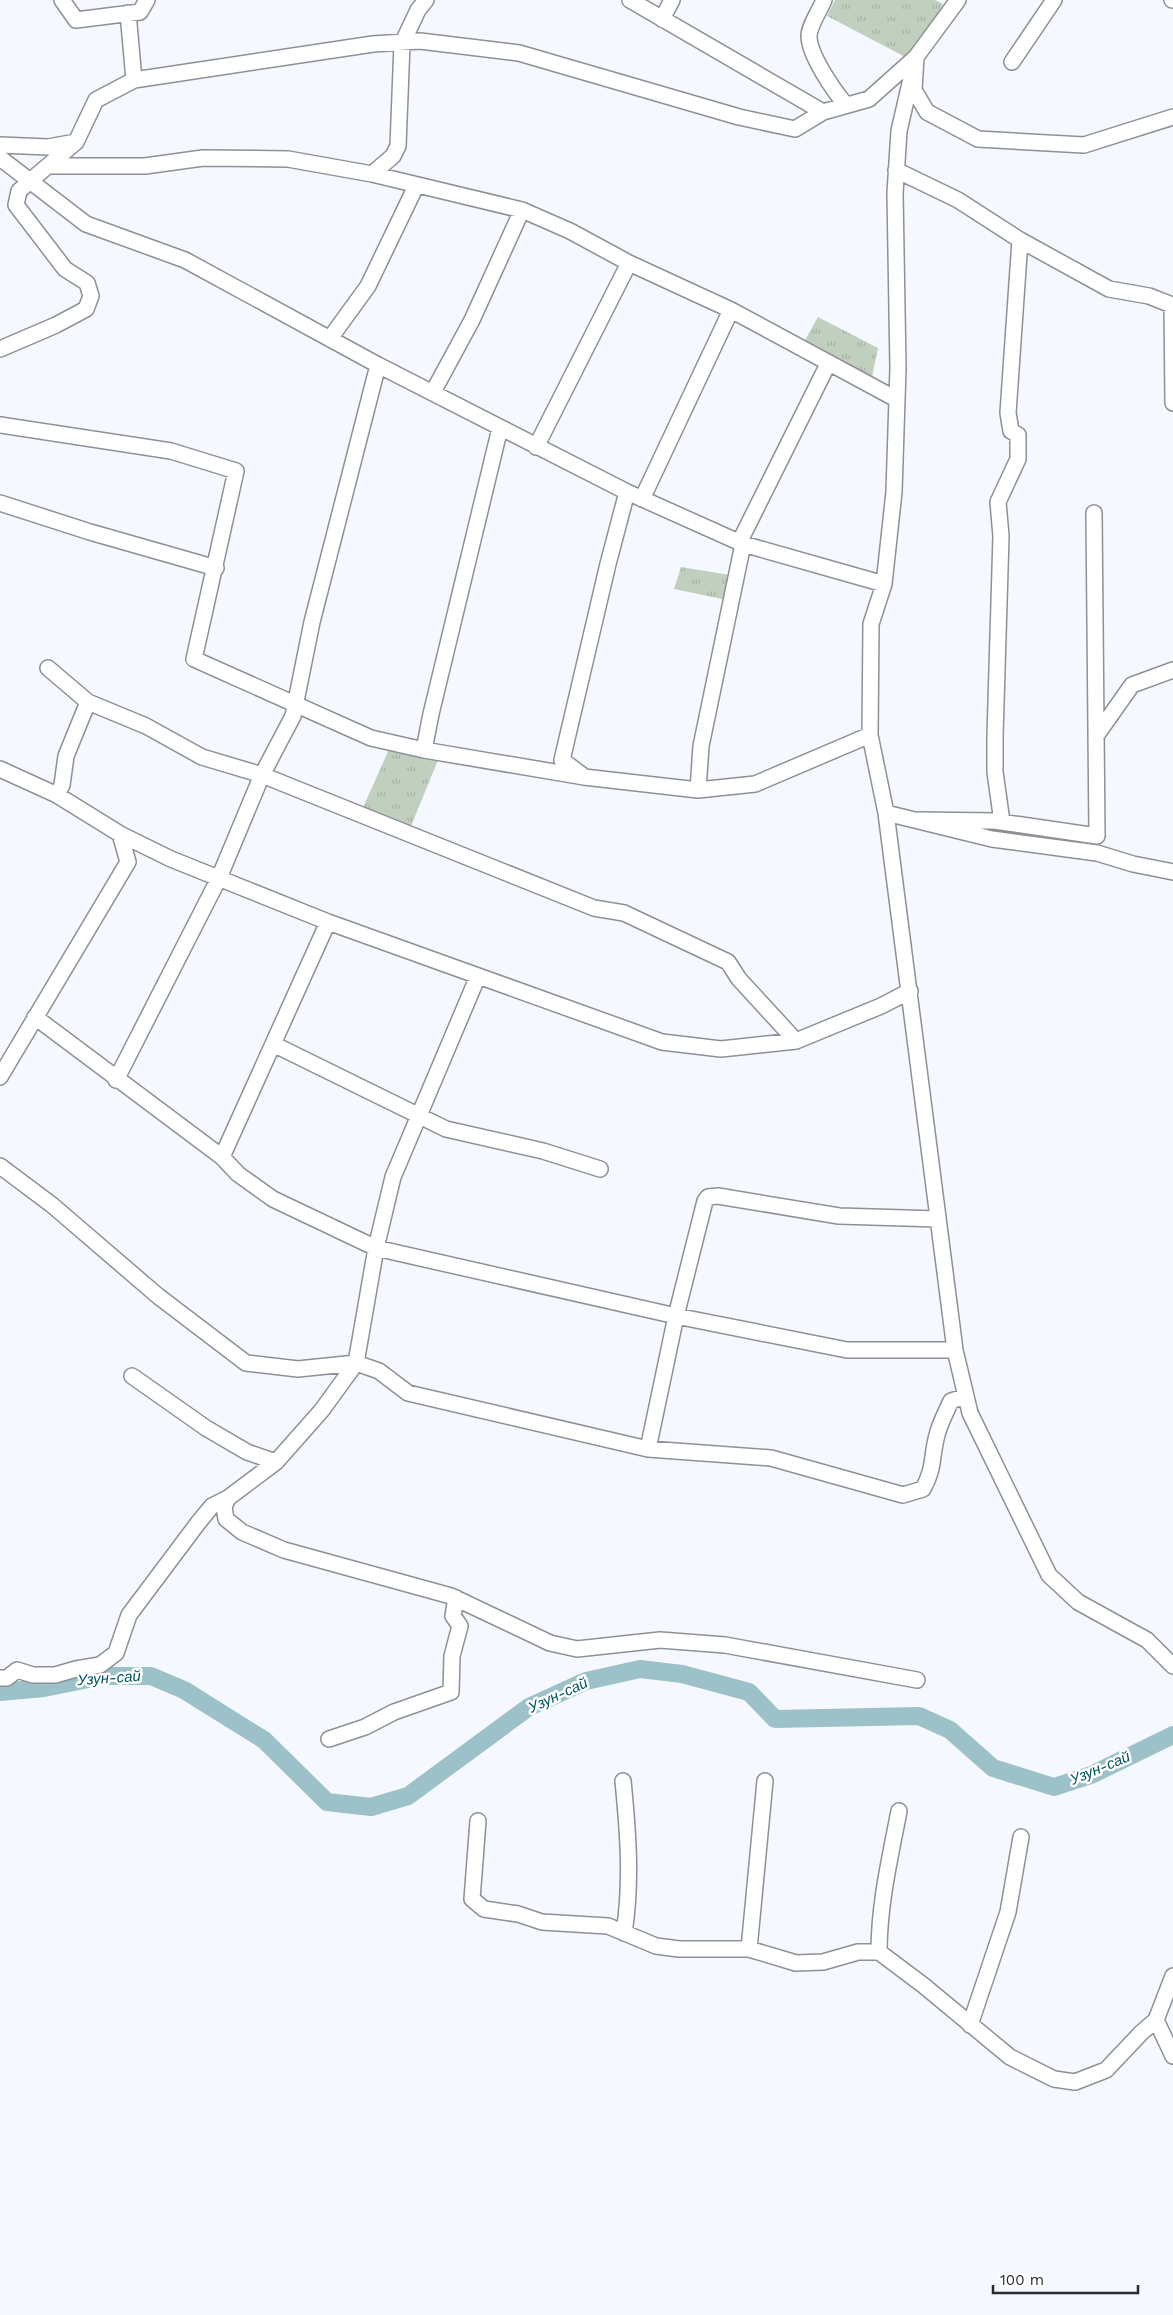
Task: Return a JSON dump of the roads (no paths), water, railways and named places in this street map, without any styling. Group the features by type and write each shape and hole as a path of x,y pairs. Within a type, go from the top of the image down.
{"street":[{"path":"62,0 76,20 140,12 147,0"},
{"path":"372,174 393,156 398,146 403,42 418,10 426,0"},
{"path":"630,0 823,112"},
{"path":"662,19 672,0"},
{"path":"824,0 808,35 813,52 835,92 846,105"},
{"path":"0,349 86,310 91,296 87,283 65,269 16,206 19,191 76,142 96,100 134,80 373,44 420,41 519,53 740,117 795,129 823,112 869,99 916,57 958,0"},
{"path":"1012,62 1054,0"},
{"path":"128,13 134,80"},
{"path":"916,57 914,90 927,112 978,139 1084,145 1173,117"},
{"path":"916,57 899,131 896,170 898,368 894,492 884,584 871,624 870,736 886,813 955,1350 970,1413 1049,1575 1078,1602 1147,1640 1173,1666"},
{"path":"0,145 48,147 76,142"},
{"path":"0,158 86,224 185,260 536,447 627,492 742,543 884,584"},
{"path":"50,166 146,166 203,158 288,159 372,174 522,210 570,231 629,263 731,310 896,399"},
{"path":"896,170 958,200 1020,240 1109,289 1149,296 1172,305 1173,403"},
{"path":"331,337 368,286 416,186"},
{"path":"433,392 472,320 522,210"},
{"path":"1002,822 995,772 1001,536 998,502 1018,459 1018,435 1011,430 1008,413 1020,240"},
{"path":"536,447 629,263"},
{"path":"642,499 731,310"},
{"path":"116,1080 219,878 262,775 293,716 312,622 378,364"},
{"path":"698,790 701,746 742,543 828,364"},
{"path":"0,425 171,451 236,471 216,568 194,660 294,706 371,738 424,750 584,777 698,790 755,784 870,736"},
{"path":"424,750 433,704 500,428"},
{"path":"584,777 562,760 627,492"},
{"path":"0,503 90,532 216,568"},
{"path":"920,820 1002,822 1097,836 1094,513"},
{"path":"48,668 88,702 146,726 202,757 262,775 594,908 624,913 728,962 739,979 796,1041"},
{"path":"1096,736 1132,685 1173,670"},
{"path":"57,795 62,785 66,756 88,702"},
{"path":"0,769 57,795 120,834 172,859 328,922 662,1042 721,1049 796,1041 881,1006 910,991"},
{"path":"886,813 992,839 1097,852 1133,864 1173,872"},
{"path":"0,1077 128,862 120,834"},
{"path":"222,1158 328,922"},
{"path":"0,1678 6,1678 18,1670 33,1675 55,1675 76,1668 100,1665 116,1653 129,1615 212,1506 228,1498 276,1462 322,1410 356,1363 376,1248 393,1178 478,976"},
{"path":"35,1017 116,1080 222,1158 238,1174 273,1199 376,1248 676,1316 847,1350 955,1350"},
{"path":"273,1044 446,1128 543,1151 600,1169"},
{"path":"0,1166 52,1205 158,1296 246,1363 298,1369 356,1363 379,1371 408,1393 648,1448 771,1458 902,1496 923,1489 932,1473 937,1436 943,1418 951,1401 966,1396"},
{"path":"648,1448 676,1316 705,1201 708,1197 718,1196 839,1216 938,1219"},
{"path":"132,1376 206,1428 247,1452 276,1462"},
{"path":"228,1498 224,1507 226,1519 242,1532 284,1550 456,1598 550,1643 577,1649 660,1640 725,1645 917,1680"},
{"path":"329,1739 365,1728 394,1712 451,1692 452,1656 460,1626 453,1616 456,1598"},
{"path":"623,1781 628,1827 628,1912 624,1933"},
{"path":"749,1949 766,1781"},
{"path":"879,1952 879,1928 886,1878 899,1811"},
{"path":"478,1821 472,1899 484,1909 518,1914 542,1922 608,1926 656,1946 679,1949 749,1949 796,1963 823,1962 858,1952 879,1952 923,1985 1010,2057 1054,2079 1075,2082 1106,2070 1156,2020 1173,1976"},
{"path":"970,2025 1008,1912 1021,1837"},
{"path":"1156,2020 1173,2056"}],"waterway":[{"name":"Узун-сай","path":"0,1692 44,1688 103,1676 151,1676 184,1690 264,1740 327,1802 371,1807 408,1796 529,1707 586,1681 640,1669 682,1674 749,1692 775,1719 919,1716 950,1730 993,1768 1054,1787 1091,1775 1173,1735"}]}
